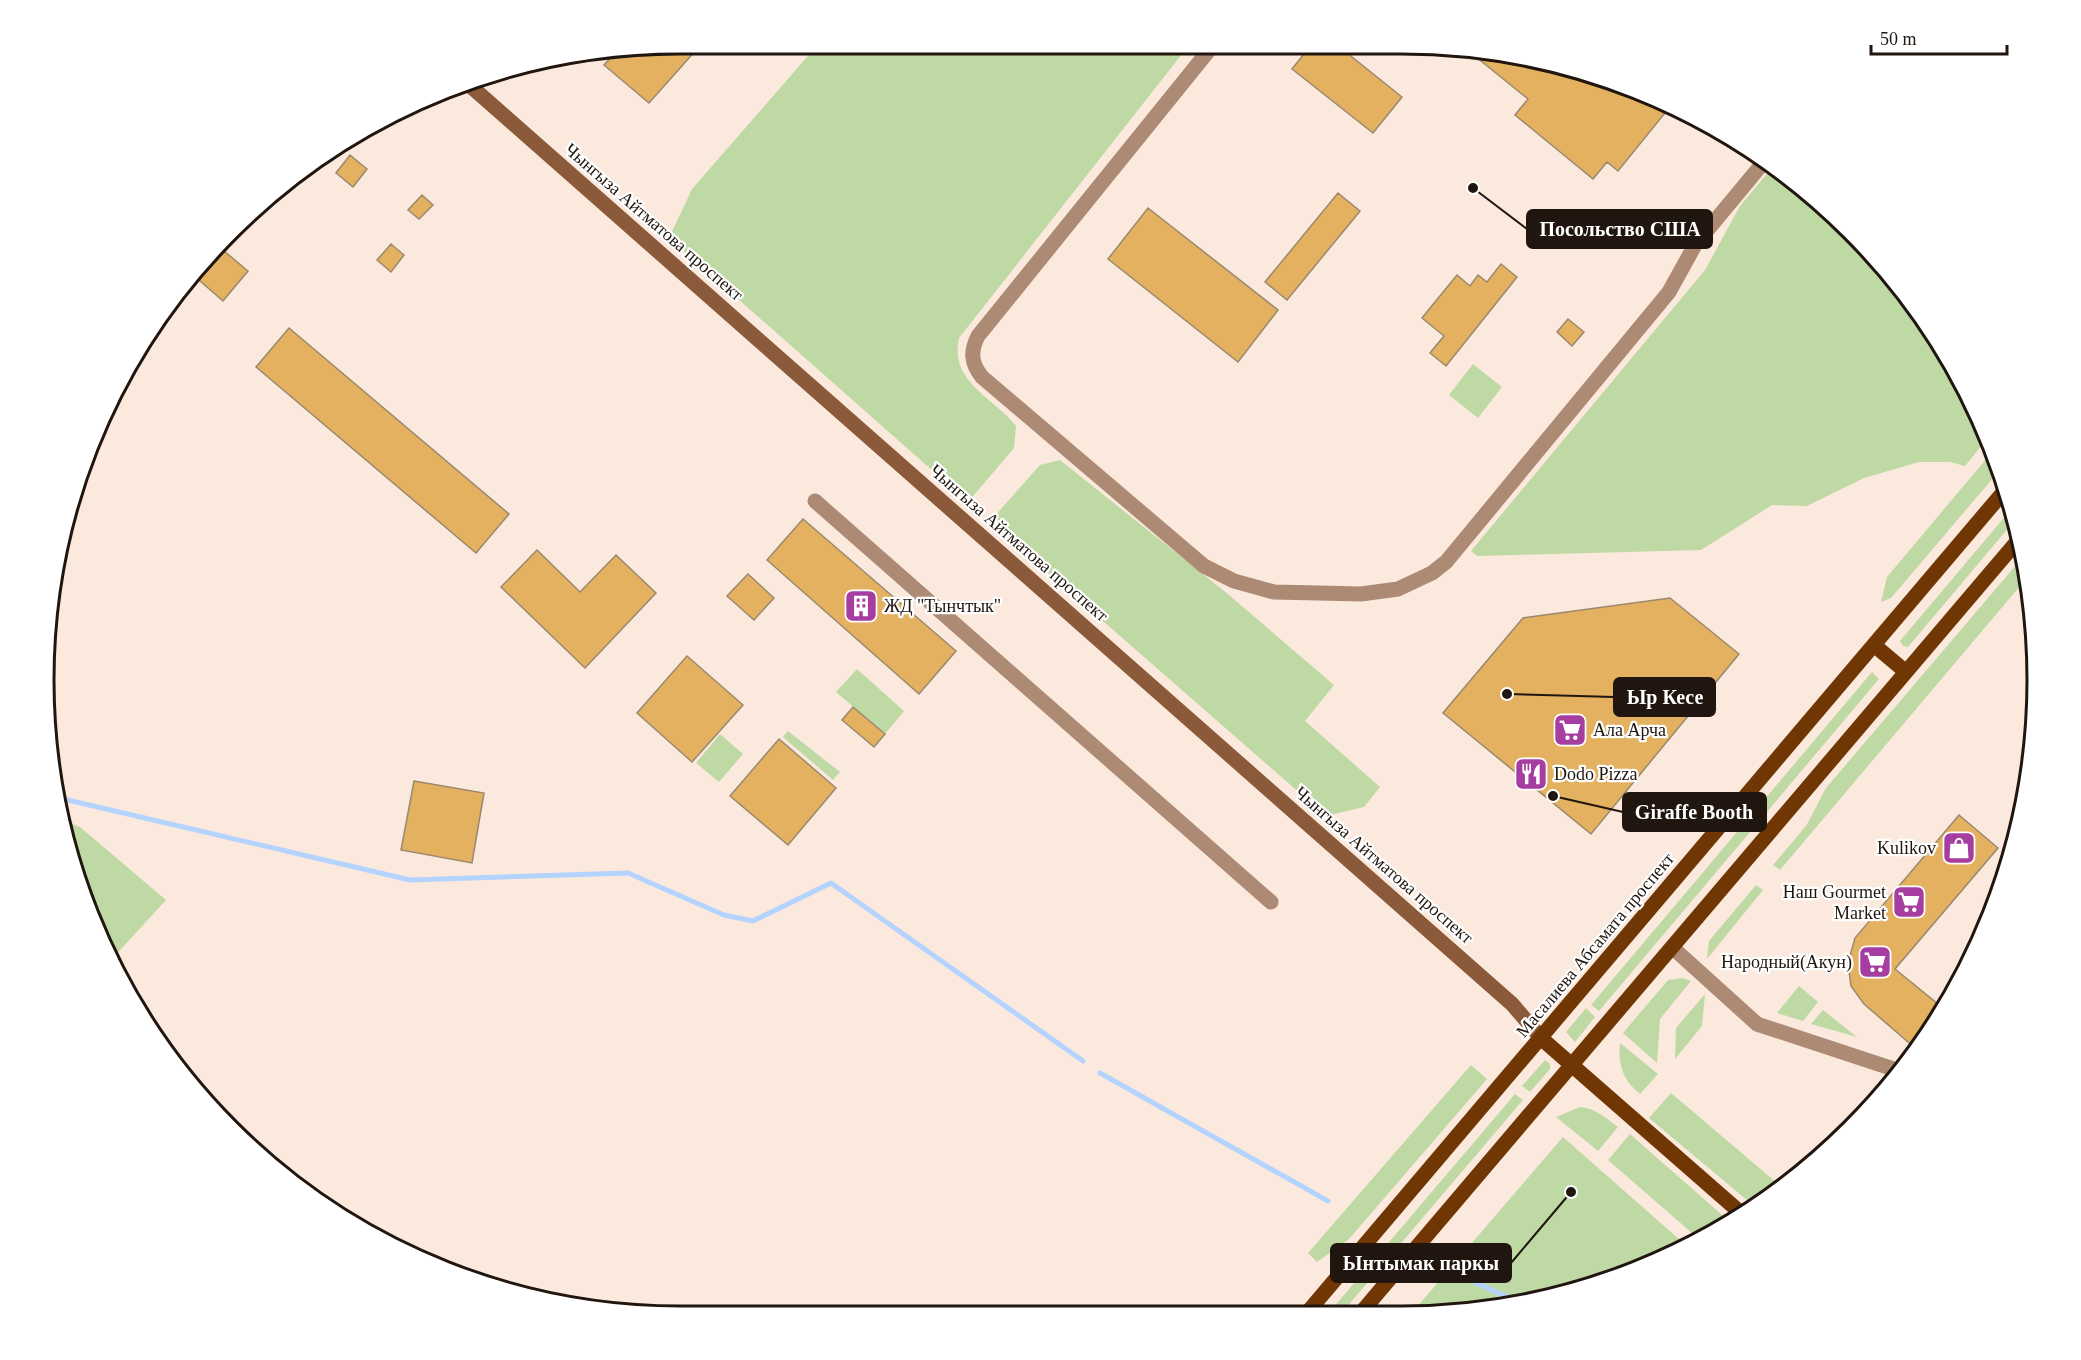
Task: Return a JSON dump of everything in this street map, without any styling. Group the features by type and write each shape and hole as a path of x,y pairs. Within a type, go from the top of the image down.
{"main road":[{"name":"Чынгыза Айтматова проспект","path":"474,89 1512,1004 1542,1039"},
{"name":"Масалиева Абсамата проспект","path":"1313,1306 1542,1039 1999,497"},
{"path":"1367,1306 2012,547"},
{"path":"1874,645 1906,672"},
{"path":"1542,1039 1571,1067 1736,1208"}],"street":[{"path":"1206,54 978,336 971,355 974,367 981,377 1204,566 1234,581 1274,592 1378,593 1415,582 1446,562 1669,292 1695,245 1759,167"},
{"path":"815,501 1270,902"},
{"path":"1673,948 1757,1024 1892,1068"}],"green space":[{"path":"810,54 1182,54 959,338 960,366 967,378 1016,426 1014,448 968,502 669,238 692,189"},
{"path":"1768,173 1814,209 1844,237 1898,299 1921,332 1943,367 1981,446 1965,466 1950,462 1919,462 1864,478 1807,506 1772,505 1701,550 1477,556 1471,551 1705,270 1740,206"},
{"path":"1473,364 1502,387 1478,418 1449,395"},
{"path":"1986,459 1993,478 1891,598 1881,602 1887,577"},
{"path":"1060,460 1229,595 1334,685 1305,721 1380,787 1364,807 1326,816 993,525 993,518 1040,465"},
{"path":"2005,516 2008,528 1908,647 1903,646 1900,641"},
{"path":"2016,565 2020,586 1780,870 1773,865 1806,826 1826,788"},
{"path":"857,669 904,711 885,734 836,692"},
{"path":"1872,672 1879,679 1599,1011 1591,1005"},
{"path":"788,731 840,772 833,780 783,737"},
{"path":"720,734 743,754 719,782 696,763"},
{"path":"71,823 80,827 166,900 117,953 87,881"},
{"path":"1756,885 1763,890 1707,959 1709,941"},
{"path":"1683,978 1691,981 1660,1019 1657,1063 1623,1033 1668,980"},
{"path":"1799,986 1818,1002 1803,1021 1777,1013"},
{"path":"1705,994 1702,1026 1675,1059 1676,1028"},
{"path":"1586,1008 1595,1017 1575,1042 1566,1032"},
{"path":"1823,1010 1857,1037 1811,1024"},
{"path":"1620,1043 1658,1074 1640,1094 1629,1083 1623,1072"},
{"path":"1545,1060 1550,1064 1550,1069 1530,1092 1522,1086"},
{"path":"1471,1065 1487,1079 1349,1239 1317,1262 1308,1253"},
{"path":"1671,1093 1775,1182 1748,1201 1649,1118"},
{"path":"1515,1094 1523,1100 1348,1306 1335,1306"},
{"path":"1580,1107 1595,1111 1618,1127 1598,1151 1556,1117"},
{"path":"1630,1134 1723,1216 1692,1233 1608,1160"},
{"path":"1563,1137 1680,1240 1641,1258 1563,1285 1483,1301 1418,1306"}],"building":[{"path":"693,54 649,103 604,65 611,58"},
{"path":"1304,54 1348,54 1402,97 1373,133 1292,69"},
{"path":"1478,58 1563,75 1602,87 1665,113 1618,171 1607,162 1593,179 1515,115 1528,99"},
{"path":"350,155 367,169 353,187 336,173"},
{"path":"1338,193 1360,211 1287,300 1265,282"},
{"path":"422,195 433,205 419,219 408,210"},
{"path":"1148,208 1278,310 1238,362 1108,259"},
{"path":"391,244 404,255 391,272 377,260"},
{"path":"224,251 248,271 223,301 199,280"},
{"path":"1501,264 1517,277 1446,366 1430,353 1444,336 1422,318 1457,275 1470,286 1478,275 1487,282"},
{"path":"1568,319 1584,332 1572,346 1557,332"},
{"path":"289,328 509,514 476,553 256,367"},
{"name":"ЖД \"Тынчтык\"","path":"803,519 956,651 919,694 767,560"},
{"path":"537,550 580,592 616,555 656,593 585,668 501,587"},
{"path":"748,574 774,598 754,620 727,596"},
{"name":"Ала Арча","path":"1670,598 1739,654 1591,834 1443,713 1523,618"},
{"path":"687,656 743,705 692,762 637,713"},
{"path":"853,707 885,734 874,747 842,720"},
{"path":"779,739 836,788 788,845 730,796"},
{"path":"414,781 484,793 472,863 401,850"},
{"path":"1959,815 1998,848 1895,969 1937,1003 1910,1044 1864,1004 1851,986 1848,963 1855,938"}],"waterway":[{"path":"66,799 410,880 628,873 724,915 753,921 831,883 1083,1061"},
{"path":"1100,1073 1328,1201"},
{"path":"1458,1275 1507,1297"}],"place":[{"name":"Посольство США","path":"1473,188"},
{"name":"ЖД \"Тынчтык\"","path":"861,606"},
{"name":"Ыр Кесе","path":"1507,694"},
{"name":"Ала Арча","path":"1570,730"},
{"name":"Dodo Pizza","path":"1531,774"},
{"name":"Giraffe Booth","path":"1553,796"},
{"name":"Kulikov","path":"1959,848"},
{"name":"Наш Gourmet Market","path":"1909,902"},
{"name":"Народный(Акун)","path":"1875,962"},
{"name":"Ынтымак паркы","path":"1571,1192"}]}
